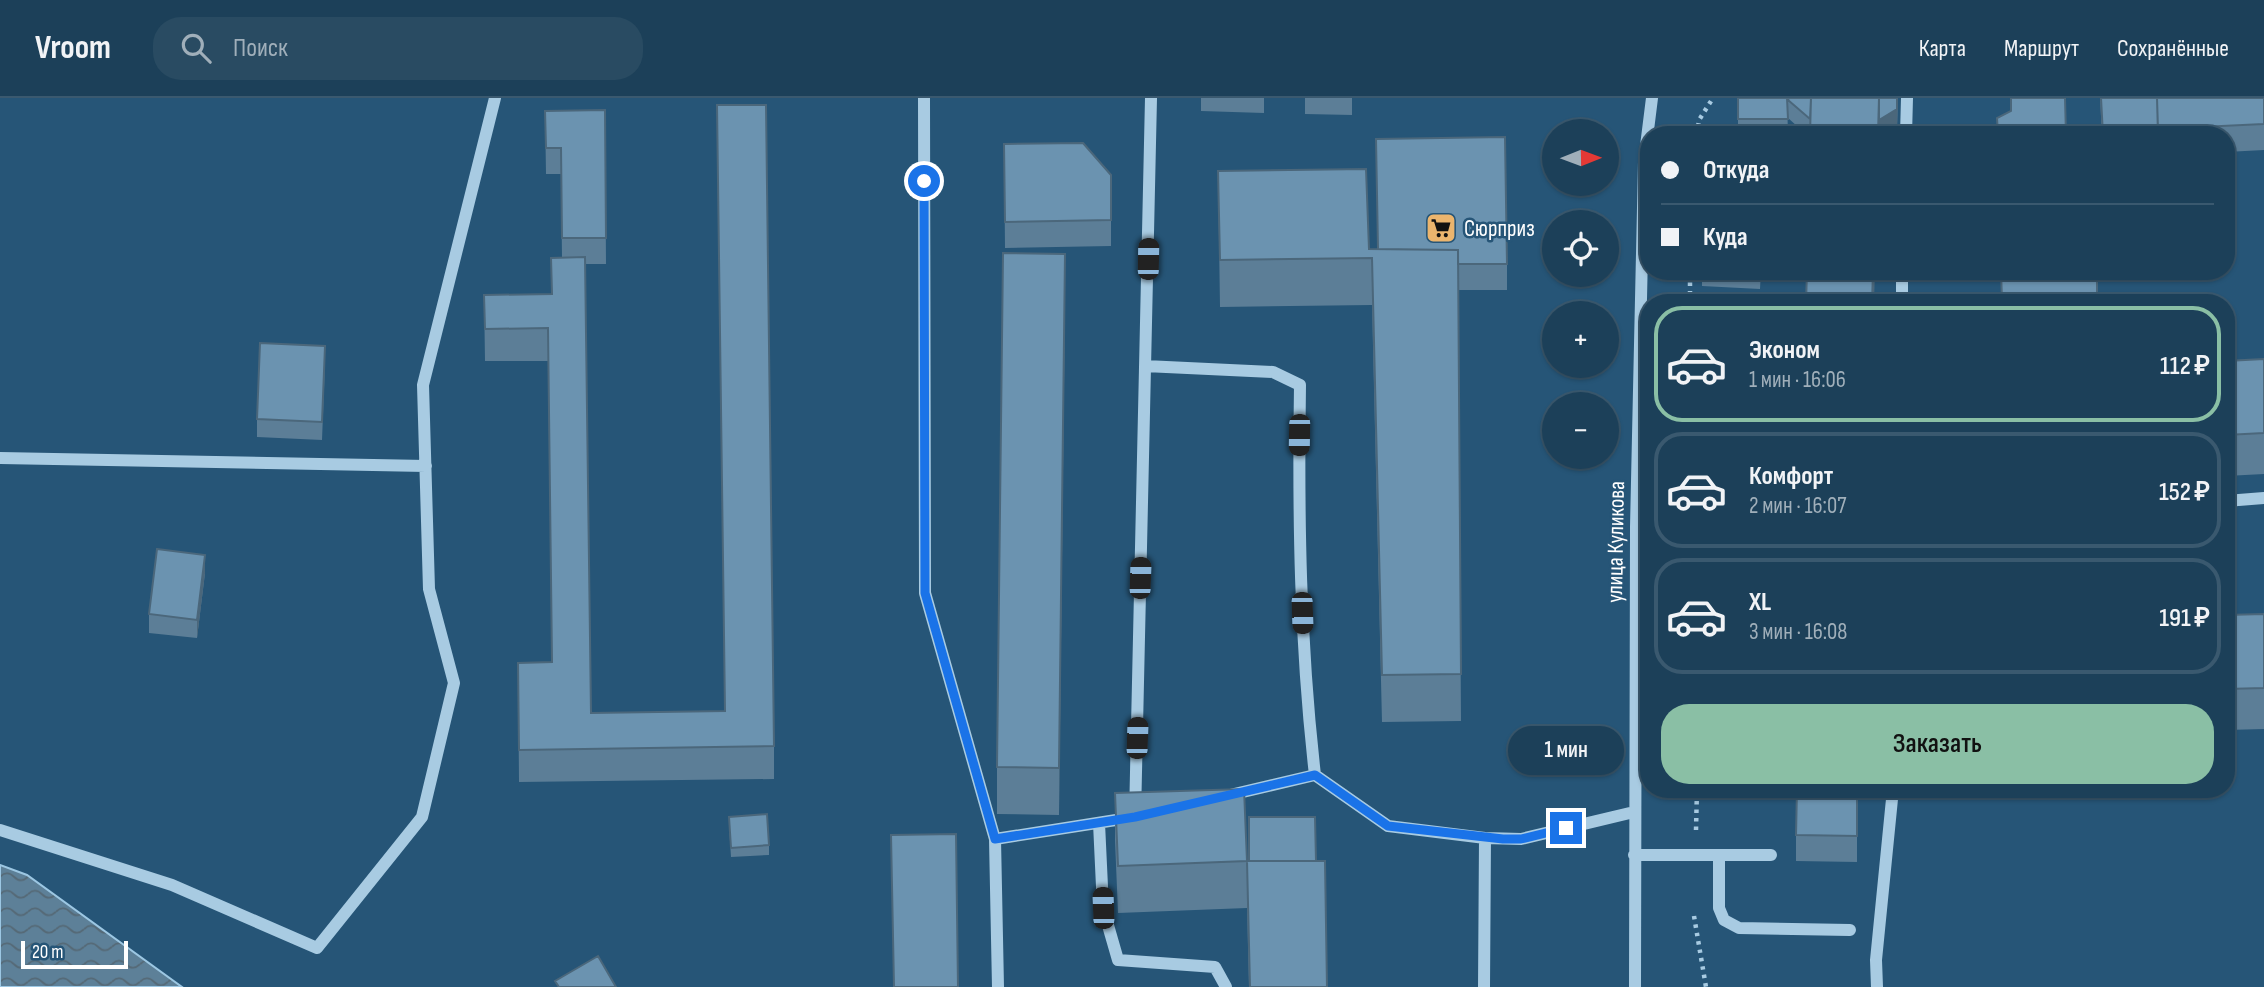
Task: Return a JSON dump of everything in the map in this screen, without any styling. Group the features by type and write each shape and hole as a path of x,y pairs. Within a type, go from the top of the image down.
{"street":[{"path":"0,830 172,885 317,948 422,817 454,682 429,589 423,385 495,98"},
{"path":"924,98 925,593 995,839 998,987"},
{"path":"995,839 1141,816 1145,366 1152,98"},
{"name":"улица Куликова","path":"1649,126 1652,98"},
{"path":"1906,126 1908,98"},
{"path":"1145,366 1273,372 1300,385 1298,510 1306,691 1315,775"},
{"name":"улица Куликова","path":"1635,987 1634,812 1640,430"},
{"path":"0,458 426,466"},
{"path":"2235,501 2264,498"},
{"path":"1212,799 1315,775 1388,826 1485,838 1521,839 1634,812"},
{"path":"1877,987 1876,960 1892,798"},
{"path":"1100,823 1103,908 1118,960 1215,967 1226,987"},
{"path":"1484,987 1485,838"},
{"path":"1634,855 1770,855"},
{"path":"1719,855 1719,908 1724,920 1739,928 1850,930"}],"path":[{"path":"1698,126 1713,98"}],"water":[{"path":"0,865 27,875 182,987 0,987"}],"building":[{"path":"1738,98 1787,98 1788,119 1738,119"},
{"path":"1811,98 1810,119 1788,100"},
{"path":"1811,98 1879,98 1878,126 1810,126"},
{"path":"1879,98 1897,98 1897,109 1879,120"},
{"path":"2011,98 2065,98 2066,126 1997,126 1997,118 2011,111"},
{"path":"2101,98 2157,98 2158,126 2103,126"},
{"path":"2157,98 2264,98 2264,124 2158,126"},
{"path":"717,105 766,105 774,746 519,750 518,663 552,662 548,328 485,329 484,295 552,294 551,258 585,257 591,713 725,711"},
{"path":"605,110 606,238 562,238 561,148 546,148 545,111"},
{"name":"Сюрприз","path":"1505,137 1507,264 1458,264 1458,250 1378,249 1376,139"},
{"path":"1083,143 1111,175 1111,220 1005,222 1004,144"},
{"path":"1366,169 1369,249 1458,250 1461,674 1382,675 1372,258 1220,260 1218,171"},
{"path":"1003,253 1065,254 1059,768 997,767"},
{"path":"1807,280 1873,280 1872,294 1806,294"},
{"path":"2001,280 2097,280 2097,294 2002,294"},
{"path":"260,343 325,346 322,422 257,419"},
{"path":"2264,359 2264,433 2235,435 2235,361"},
{"path":"157,549 205,555 197,620 149,614"},
{"path":"2264,614 2264,688 2235,689 2235,615"},
{"path":"1244,789 1247,861 1118,866 1115,793"},
{"path":"1797,798 1857,798 1857,836 1796,835"},
{"path":"767,814 769,845 731,848 729,817"},
{"path":"1249,817 1315,817 1316,861 1249,861"},
{"path":"956,834 958,987 894,987 891,835"},
{"path":"1247,861 1325,861 1327,987 1250,987"},
{"path":"598,956 616,987 559,987 555,981"}],"place":[{"name":"Сюрприз","path":"1441,228"}],"route":[{"path":"924,181 925,593 995,839 1135,817 1315,775 1388,826 1503,839 1521,839 1566,828"}]}
